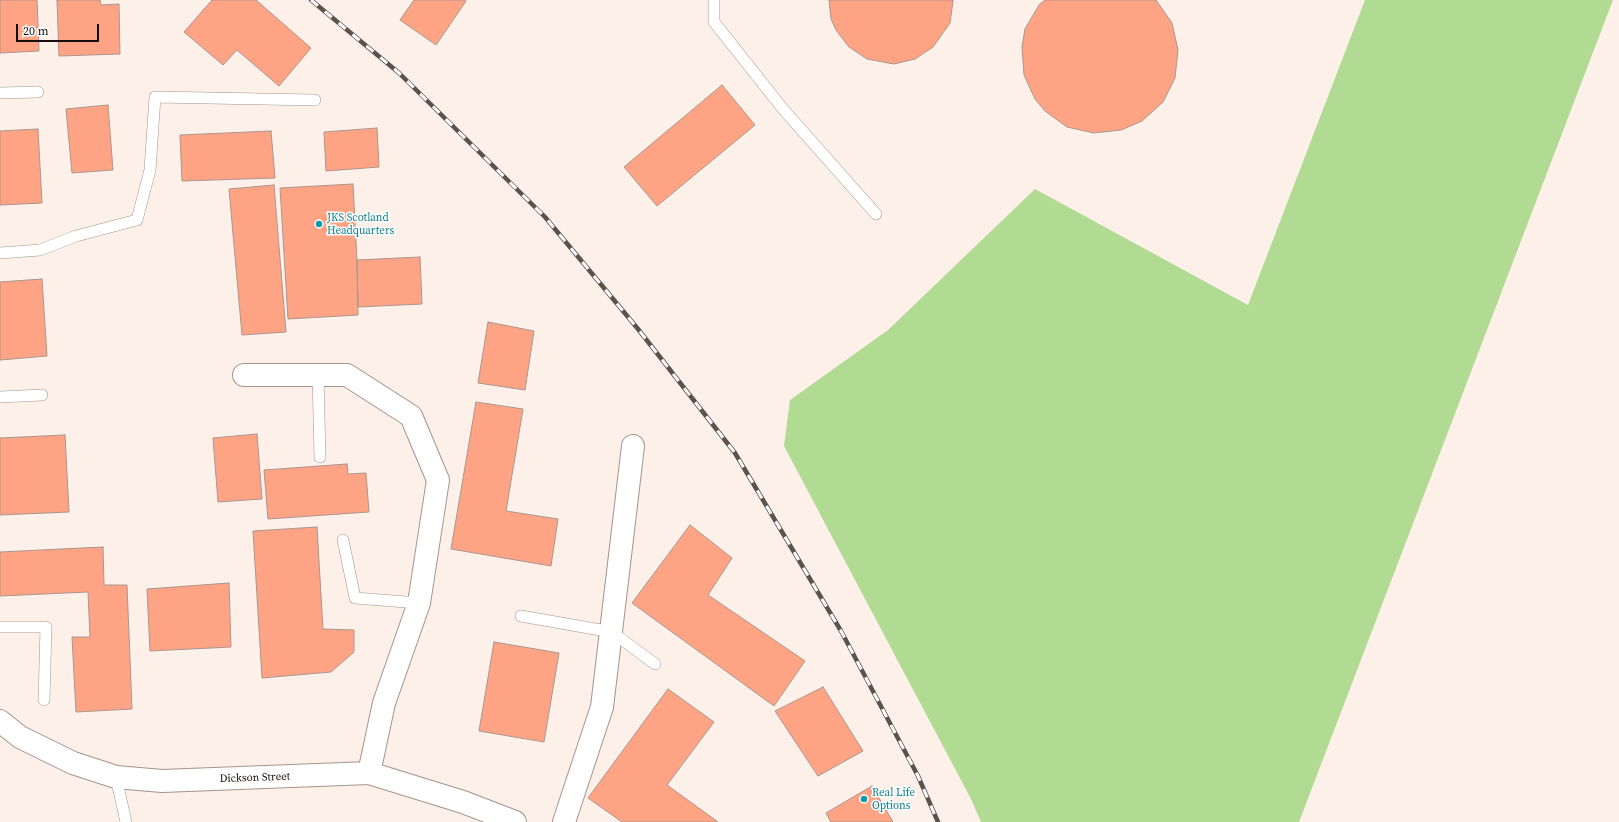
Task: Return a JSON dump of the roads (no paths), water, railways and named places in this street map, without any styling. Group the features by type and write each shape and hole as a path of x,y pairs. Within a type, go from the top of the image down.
{"street":[{"path":"244,375 347,375 411,416 438,480 418,603 384,703 369,773"},
{"path":"564,822 602,707 633,446"},
{"name":"Dickson Street","path":"0,721 20,737 73,763 116,777 162,781 369,773 463,802 515,822"}],"lane":[{"path":"714,0 714,22 783,109 876,214"},
{"path":"0,93 38,92"},
{"path":"0,253 40,250 76,236 138,220 150,170 155,97 315,100"},
{"path":"318,375 320,457"},
{"path":"0,397 42,394"},
{"path":"343,540 355,598 418,603"},
{"path":"521,616 612,632 655,664"},
{"path":"0,627 46,627 44,700"},
{"path":"116,777 126,822"}],"railway":[{"path":"311,0 399,73 545,217 638,329 735,453 841,631 918,776 938,822"}],"place":[{"name":"JKS Scotland Headquarters","path":"319,224"},
{"name":"Real Life Options","path":"864,799"}]}
